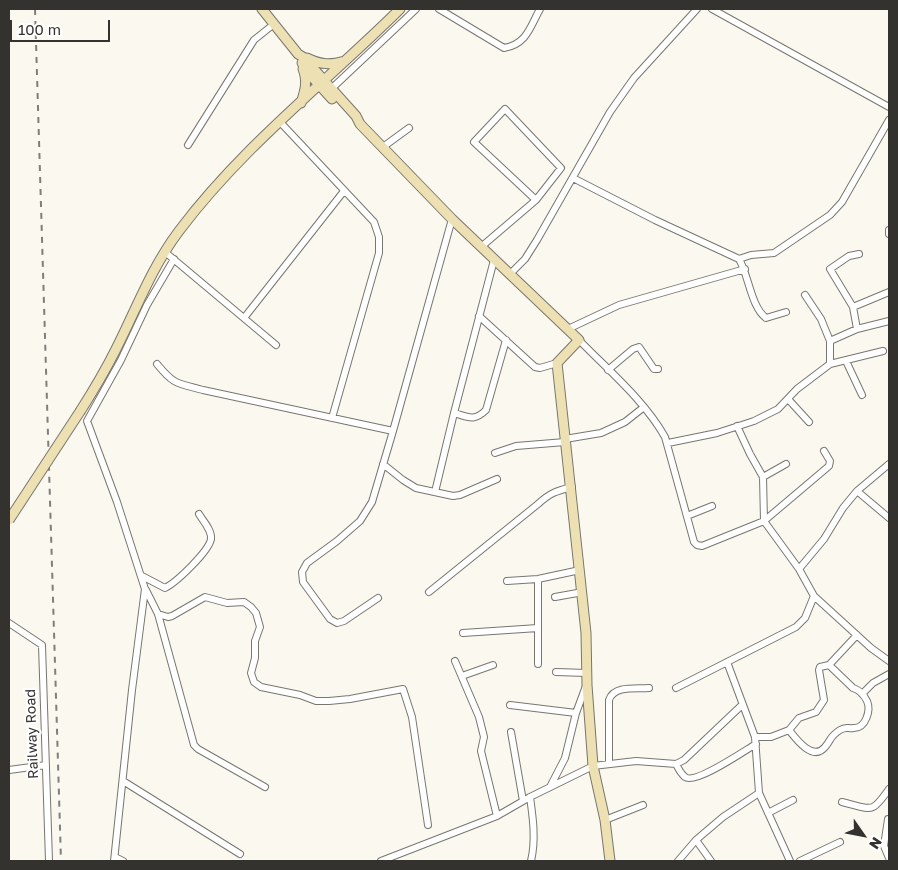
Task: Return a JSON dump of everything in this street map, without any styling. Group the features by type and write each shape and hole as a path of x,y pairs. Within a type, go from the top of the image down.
{"main road":[{"path":"262,9 351,119 360,124 452,219 579,340 557,363 583,592 586,633 586,685 593,766 605,820 610,861"},
{"path":"9,520 81,410 115,350 138,301 165,252 180,230 215,188 280,122 400,9"},
{"path":"300,57 318,64 327,65 345,61"},
{"path":"300,57 306,80 306,88 301,103"}],"street":[{"path":"329,92 416,9"},
{"path":"439,9 504,48 514,46 523,40 540,9"},
{"path":"510,274 525,259 610,112 634,78 698,9"},
{"path":"712,9 889,107"},
{"path":"188,145 254,40 274,24"},
{"path":"481,247 536,200 561,168 505,109 474,142 536,200"},
{"path":"739,259 751,255 774,253 830,214 842,202 889,120"},
{"path":"280,122 374,222 379,236 379,253 332,418"},
{"path":"383,148 409,128"},
{"path":"573,178 655,220 739,259 745,269 757,308 763,317 770,318 786,312"},
{"path":"244,318 344,191"},
{"path":"378,598 344,622 337,623 330,619 303,582 302,572 307,564 360,521 372,502 452,219"},
{"path":"165,252 276,345"},
{"path":"857,329 853,307 830,269 849,256 859,254"},
{"path":"174,259 147,305 122,360 87,422 145,589 158,614 194,745 265,787"},
{"path":"436,492 454,413 494,260"},
{"path":"568,329 619,305 745,269"},
{"path":"853,307 889,292"},
{"path":"806,295 821,319 830,341 830,364"},
{"path":"138,301 147,305"},
{"path":"479,316 536,367 540,368 557,363"},
{"path":"830,341 857,329 889,321"},
{"path":"454,413 475,418 486,410 506,340"},
{"path":"579,340 657,423 668,443 694,542 697,545 702,546 764,521 829,466 830,461 824,451"},
{"path":"608,370 636,347 641,350 654,369 658,369"},
{"path":"668,443 718,432 754,421 778,409 797,389 830,364 883,351"},
{"path":"846,361 862,395"},
{"path":"157,364 176,383 393,431"},
{"path":"788,399 809,422"},
{"path":"495,452 516,446 601,433 625,422 644,407"},
{"path":"737,426 763,477 764,521 799,569 814,596 856,635 889,661"},
{"path":"383,464 416,488 453,496 460,495 497,479"},
{"path":"763,477 786,464"},
{"path":"799,569 824,539 843,508 857,491 889,464"},
{"path":"429,592 552,492 572,487"},
{"path":"857,491 889,518"},
{"path":"687,516 712,506"},
{"path":"142,576 165,588 203,554 211,538 210,532 199,514"},
{"path":"507,581 538,579 580,570"},
{"path":"538,579 538,664"},
{"path":"122,861 114,859 145,589"},
{"path":"555,597 583,592"},
{"path":"676,688 796,627 805,618 814,596"},
{"path":"158,614 168,617 172,616 205,597 227,603 244,602 256,613 260,627 255,641 252,677 254,682 268,690 328,702 403,689 412,717 428,825"},
{"name":"Railway Road","path":"9,623 42,645 49,861"},
{"path":"464,633 538,628"},
{"path":"829,665 856,635"},
{"path":"455,661 479,717 484,737 482,751 496,816"},
{"path":"727,662 755,741 759,793 790,861"},
{"path":"462,676 493,665"},
{"path":"676,764 685,777 691,779 705,774 755,741 789,730 799,718 816,712 824,700 818,670 823,665 829,665 853,688 858,690 867,702 869,711 860,727 843,728 831,736 826,747 818,752 800,744 789,730"},
{"path":"556,672 587,673"},
{"path":"862,694 873,683 889,674"},
{"path":"549,788 565,758 576,713 586,685"},
{"path":"609,764 609,700 611,694 616,690 649,688"},
{"path":"510,705 576,713"},
{"path":"381,861 496,816 593,766 636,761 676,764 684,760 742,705"},
{"path":"511,732 523,801"},
{"path":"9,770 46,765"},
{"path":"123,781 240,854"},
{"path":"842,802 870,809 875,808 889,789"},
{"path":"678,861 696,840 724,817 759,793"},
{"path":"530,797 533,825 531,861"},
{"path":"768,813 793,800"},
{"path":"605,820 643,805"},
{"path":"888,819 884,846 889,856"},
{"path":"696,840 711,861"},
{"path":"800,861 840,842"}],"railway":[{"path":"35,9 61,861"}]}
